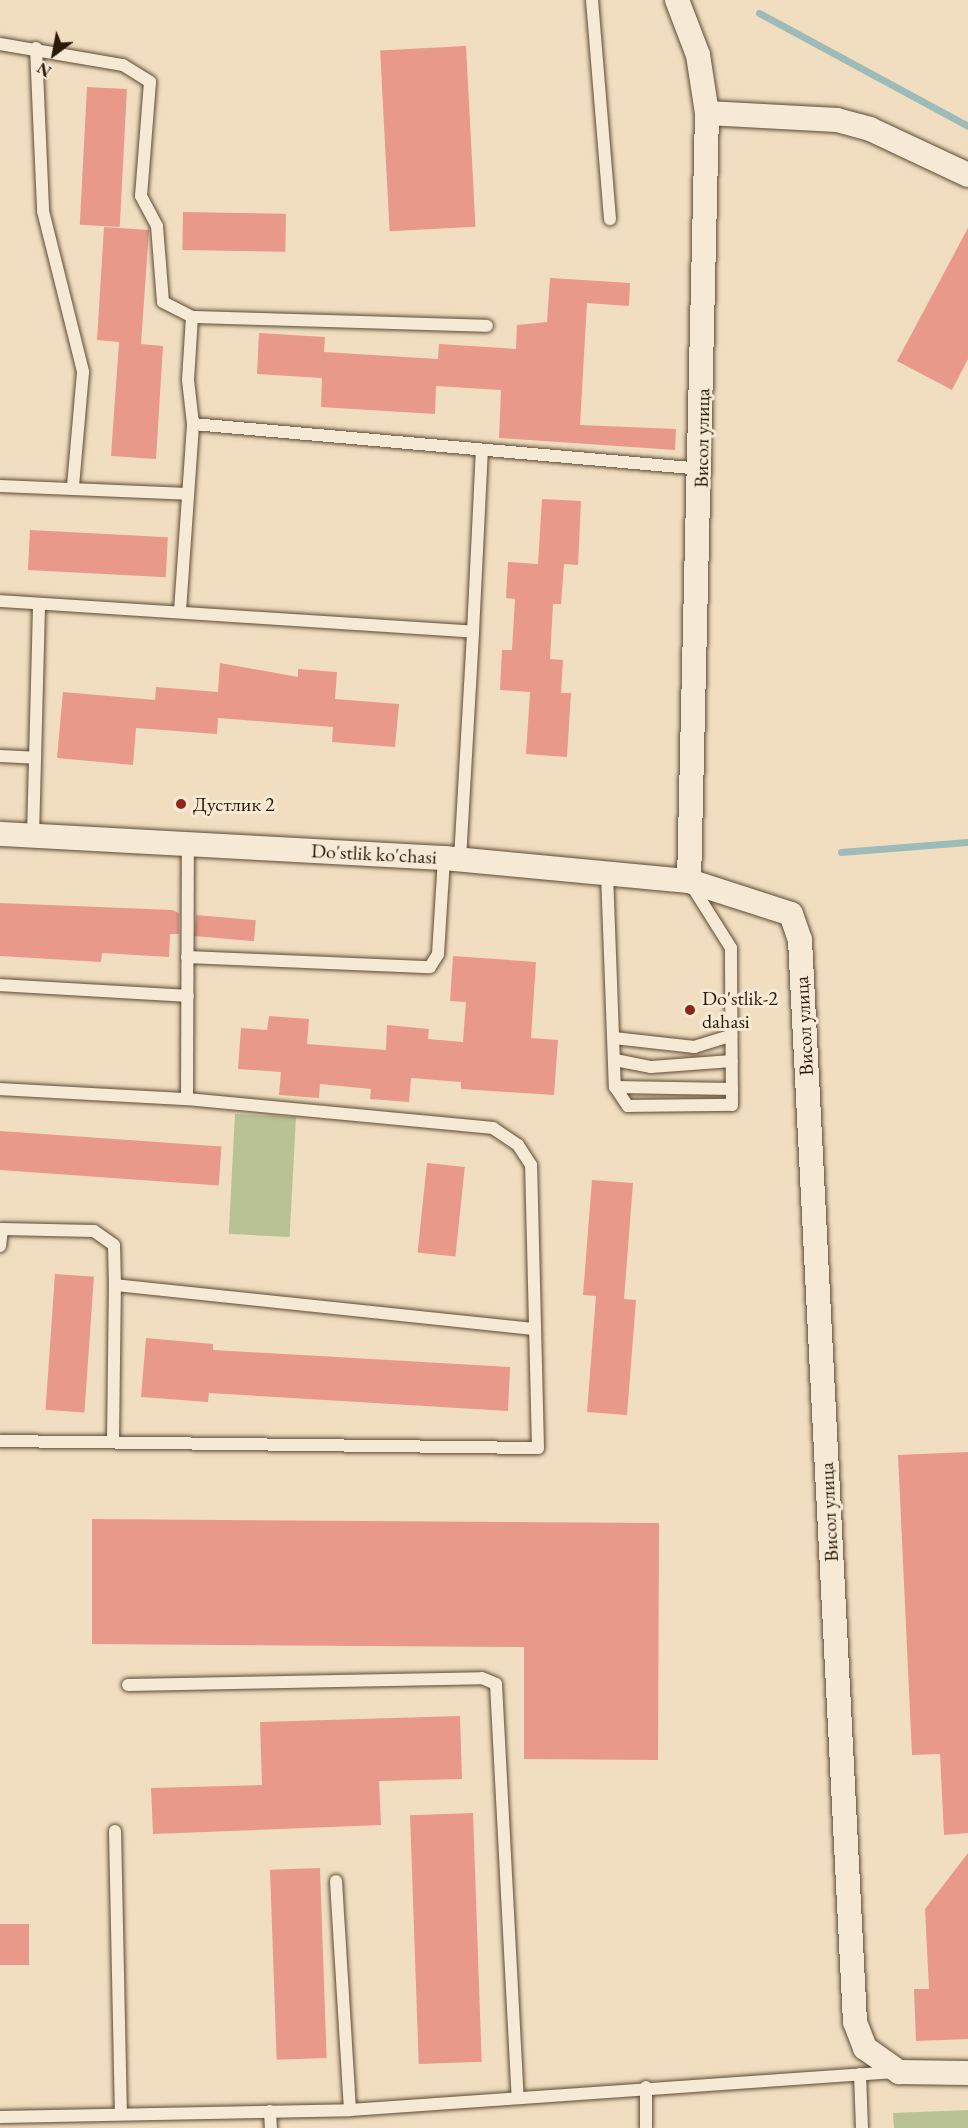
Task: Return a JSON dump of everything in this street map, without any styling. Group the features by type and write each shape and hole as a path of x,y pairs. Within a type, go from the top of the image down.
{"street":[{"name":"Висол улица","path":"677,0 698,55 706,113 702,469 689,880"},
{"path":"706,113 837,120 870,129 968,175"},
{"name":"Do'stlik ko'chasi","path":"0,834 452,858 689,880 745,896"},
{"name":"Висол улица","path":"745,896 791,914 800,940 855,2022 865,2048 899,2072"},
{"path":"899,2072 968,2073"}],"lane":[{"path":"592,0 610,219"},
{"path":"0,44 36,48 123,65 150,82 141,196 157,226 163,302 192,317 487,326"},
{"path":"36,48 43,211 83,372 73,486"},
{"path":"180,611 193,424 188,380 192,317"},
{"path":"193,424 702,469"},
{"path":"187,957 430,967 438,954 452,858 473,632 482,450"},
{"path":"0,486 73,486 188,494"},
{"path":"0,601 473,632"},
{"path":"33,836 39,605"},
{"path":"0,756 34,758"},
{"path":"187,1099 188,844"},
{"path":"607,873 614,1000 615,1087 628,1106 732,1106 731,948 689,880"},
{"path":"0,985 188,996"},
{"path":"614,1038 694,1047 732,1036"},
{"path":"615,1060 651,1067 732,1062"},
{"path":"615,1087 732,1089"},
{"path":"0,1089 187,1099 493,1128 518,1145 531,1165 538,1448 0,1440"},
{"path":"0,1246 1,1229 94,1231 108,1236 114,1245 113,1442"},
{"path":"115,1285 535,1329"},
{"path":"129,1684 482,1678 496,1684 518,2097"},
{"path":"115,1831 121,2114"},
{"path":"336,1881 350,2110"},
{"path":"0,2117 350,2110 646,2087 899,2072"},
{"path":"860,2074 861,2128"},
{"path":"646,2087 646,2128"},
{"path":"270,2111 271,2128"}],"green space":[{"path":"235,1114 296,1117 290,1237 229,1234"},
{"path":"968,2110 968,2128 894,2128 893,2113"}],"building":[{"path":"466,46 475,227 390,231 380,51"},
{"path":"87,87 127,89 120,227 80,225"},
{"path":"183,212 286,214 285,252 182,250"},
{"path":"104,227 149,230 141,344 163,346 156,459 111,456 119,342 97,340"},
{"path":"968,228 968,359 952,390 897,361"},
{"path":"550,278 630,283 629,306 587,303 580,425 676,429 675,450 499,438 501,390 436,386 435,414 321,407 322,378 257,374 259,333 325,337 324,352 438,359 439,344 516,349 517,325 547,322"},
{"path":"542,499 581,501 578,565 564,564 561,604 553,604 550,659 563,660 561,693 571,693 567,757 526,754 530,692 500,690 502,650 512,650 515,599 506,598 508,562 538,564"},
{"path":"30,530 168,537 166,577 28,570"},
{"path":"220,663 298,677 298,669 337,672 335,699 399,704 395,747 332,742 333,727 218,718 217,734 136,728 133,765 57,758 63,692 155,700 156,687 218,692"},
{"path":"0,903 172,910 179,913 179,934 170,934 169,957 102,953 101,962 0,956"},
{"path":"196,915 256,920 254,941 194,936"},
{"path":"453,956 536,962 531,1038 558,1040 554,1095 461,1089 461,1082 411,1078 409,1102 370,1099 371,1089 320,1084 319,1098 279,1095 281,1072 238,1069 241,1028 267,1030 269,1016 309,1019 307,1044 386,1050 387,1025 429,1029 428,1039 463,1042 466,1002 450,1001"},
{"path":"0,1131 221,1146 219,1185 0,1170"},
{"path":"427,1163 465,1167 455,1256 418,1253"},
{"path":"592,1180 633,1183 624,1299 636,1300 627,1415 587,1412 596,1296 583,1295"},
{"path":"55,1274 94,1277 84,1412 46,1410"},
{"path":"146,1338 213,1344 213,1350 510,1367 508,1411 209,1393 208,1402 141,1397"},
{"path":"968,1452 968,1833 944,1835 940,1754 912,1755 898,1455"},
{"path":"92,1519 659,1523 658,1760 524,1759 524,1647 92,1644"},
{"path":"460,1716 462,1779 379,1781 381,1825 153,1834 151,1788 262,1785 260,1722"},
{"path":"473,1813 482,2062 419,2064 410,1815"},
{"path":"968,1853 968,2039 916,2041 914,1989 929,1989 925,1909"},
{"path":"320,1868 327,2058 277,2060 270,1870"},
{"path":"0,1924 29,1924 29,1965 0,1965"}],"waterway":[{"path":"759,13 968,126"},
{"path":"841,852 968,842"}],"place":[{"name":"Дустлик 2","path":"181,804"},
{"name":"Do'stlik-2 dahasi","path":"690,1010"}]}
